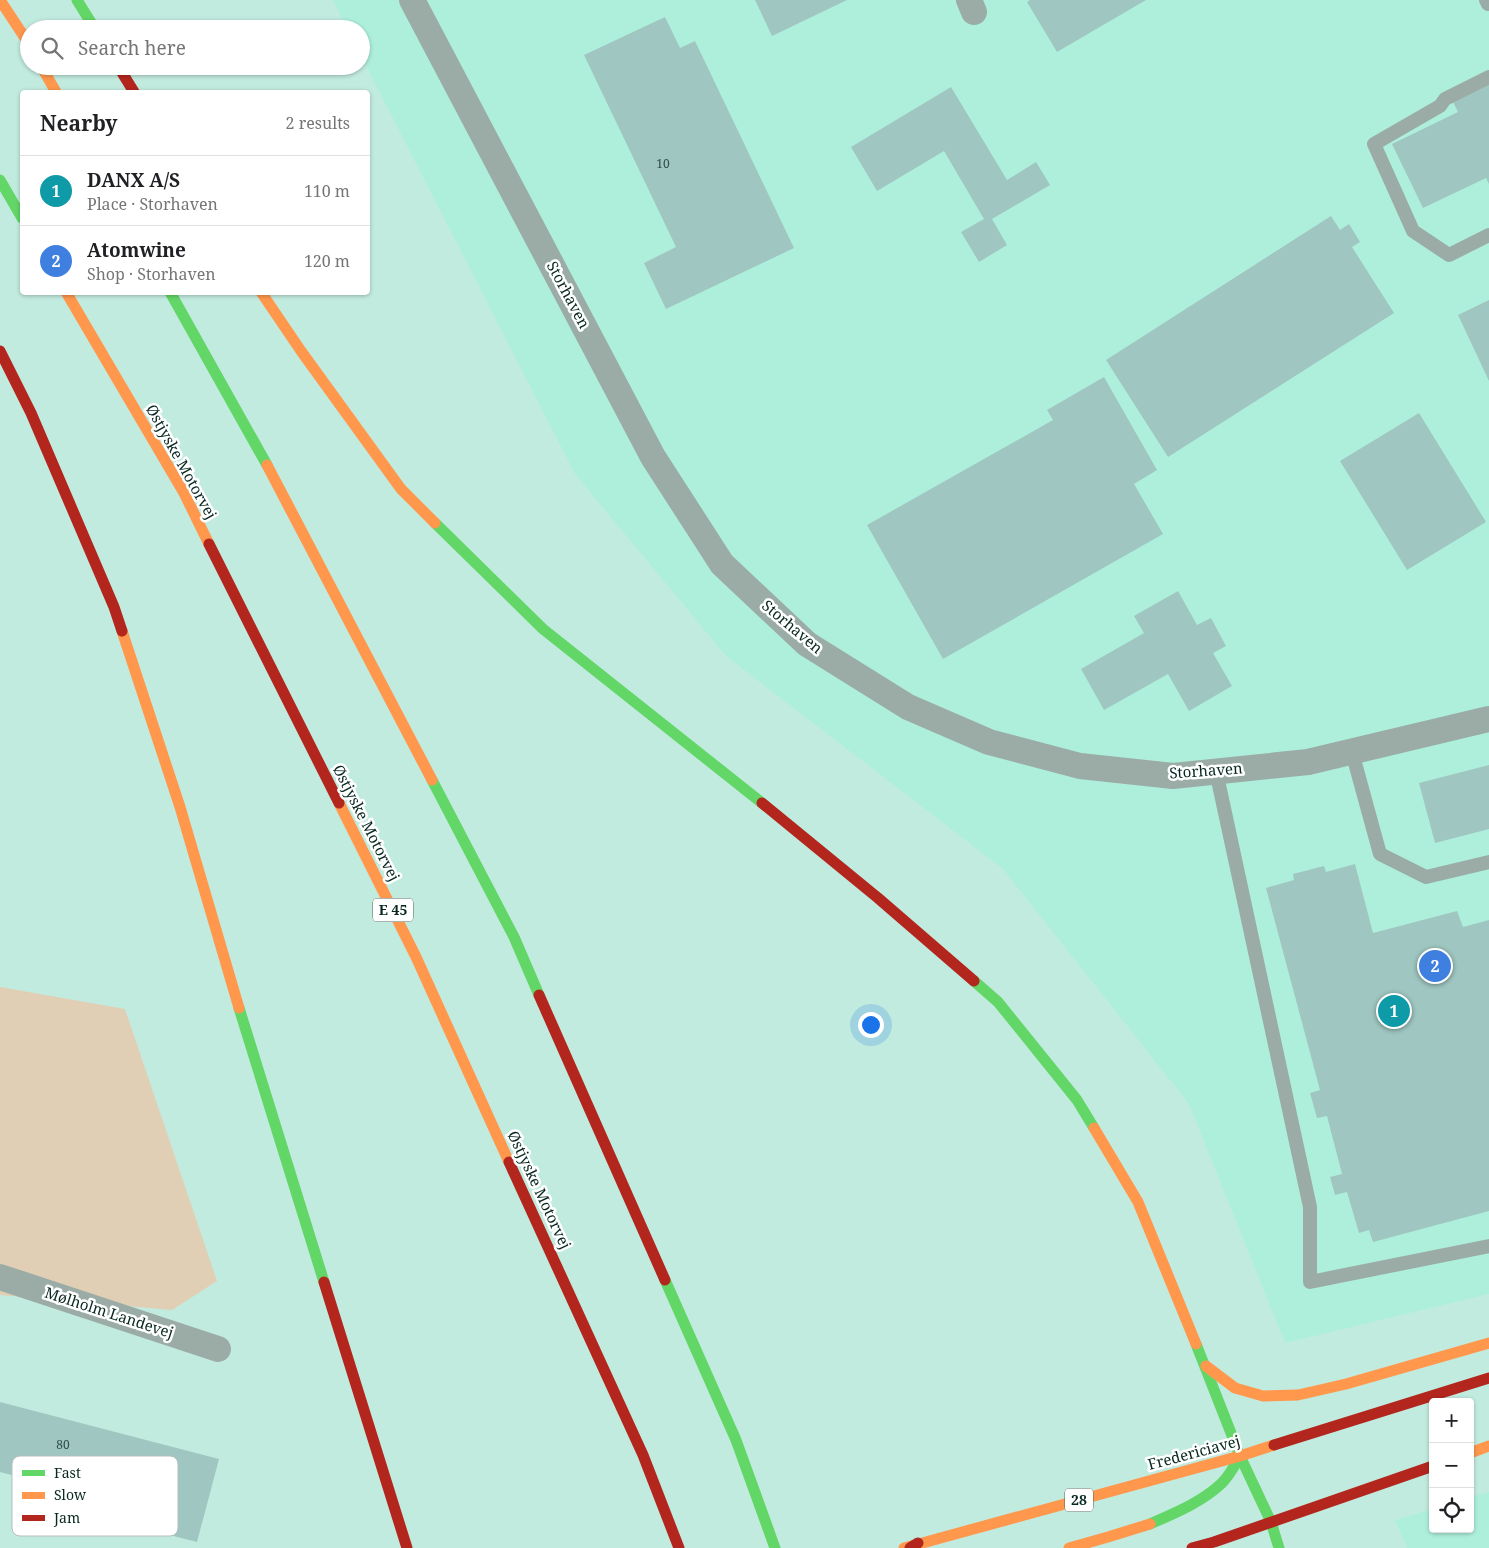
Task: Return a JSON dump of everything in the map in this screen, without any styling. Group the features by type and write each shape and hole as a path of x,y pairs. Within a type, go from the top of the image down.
{"main road":[{"path":"0,0 20,30"},
{"path":"77,0 89,20"},
{"path":"46,75 55,90"},
{"path":"124,75 133,90"},
{"path":"0,180 20,215"},
{"name":"Østjyske Motorvej","path":"68,295 184,493 416,957 644,1455 679,1548"},
{"path":"172,295 263,457 514,937 736,1440 775,1548"},
{"path":"263,295 401,489 543,629 722,770 878,898 998,1002 1077,1100 1138,1202 1206,1366 1240,1456 1271,1522 1279,1548"},
{"path":"0,351 31,413 114,607 180,807 240,1010 407,1548"},
{"path":"1206,1366 1235,1388 1263,1396 1298,1395 1346,1384 1489,1343"},
{"name":"Fredericiavej","path":"904,1548 1240,1456 1489,1378"},
{"path":"1474,1452 1489,1446"},
{"path":"1069,1548 1153,1522 1191,1505 1223,1481 1240,1456"},
{"path":"1192,1548 1429,1467"}],"street":[{"name":"Storhaven","path":"412,0 653,457 722,564 807,644 908,707 989,742 1080,766 1173,776 1308,762 1489,719"},
{"name":"Mølholm Landevej","path":"0,1278 218,1349"}],"lane":[{"path":"1486,0 1488,4"},
{"path":"1489,78 1445,99 1440,106 1374,144 1413,232 1449,255 1489,235"},
{"path":"1352,752 1380,854 1426,878 1489,862"},
{"path":"1216,772 1310,1207 1310,1282 1489,1246"}],"shaded area":[{"path":"333,0 1489,0 1489,1294 1285,1343 1189,1104 1003,869 726,656 575,474 370,74 370,20 343,20"},
{"path":"0,987 125,1009 217,1281 172,1310 0,1295"},
{"path":"1489,1492 1489,1548 1407,1548 1395,1520 1429,1510 1429,1533 1474,1533 1474,1496"}],"building":[{"path":"755,0 847,0 772,36"},
{"path":"1030,0 1146,0 1057,52 1027,2"},
{"path":"665,17 680,48 695,41 794,248 666,309 644,263 676,247 584,55"},
{"path":"1489,82 1489,184 1486,178 1423,208 1392,144 1458,112 1452,100"},
{"path":"951,87 1007,180 1036,162 1050,185 992,219 1007,245 979,262 961,232 984,219 944,151 877,191 851,147"},
{"path":"1331,216 1340,230 1349,224 1360,242 1352,247 1394,313 1168,457 1106,360"},
{"path":"1489,300 1489,381 1458,315"},
{"path":"1104,377 1157,470 1134,484 1163,534 943,659 867,525 1053,420 1047,410"},
{"path":"1419,413 1486,522 1407,570 1340,461"},
{"path":"1178,591 1197,625 1211,618 1226,646 1213,653 1232,686 1189,711 1168,674 1104,710 1081,669 1144,633 1134,616"},
{"path":"1489,765 1489,829 1435,843 1419,783"},
{"path":"1355,864 1373,933 1457,911 1463,927 1489,920 1489,1211 1373,1242 1369,1230 1359,1233 1347,1192 1335,1195 1330,1177 1342,1174 1327,1116 1317,1118 1310,1093 1320,1090 1266,888 1294,880 1293,874 1324,866 1326,872"},
{"path":"0,1402 219,1459 197,1542 173,1536 178,1536 178,1456 12,1456 12,1475 0,1472"}],"traffic: fast":[{"path":"77,0 89,20"},
{"path":"0,180 20,215"},
{"path":"172,295 267,465"},
{"path":"435,523 543,629 762,803"},
{"path":"432,780 514,937 539,995"},
{"path":"974,981 998,1002 1077,1100 1094,1128"},
{"path":"239,1008 324,1282"},
{"path":"665,1280 736,1440 775,1548"},
{"path":"1150,1524 1188,1506 1214,1490 1227,1477 1240,1456 1196,1344"},
{"path":"1240,1456 1271,1522"},
{"path":"1271,1522 1279,1548"}],"traffic: slow":[{"path":"0,0 20,30"},
{"path":"46,75 55,90"},
{"path":"68,295 184,493 209,544"},
{"path":"263,295 301,351 401,489 435,523"},
{"path":"267,465 432,780"},
{"path":"122,631 180,807 239,1008"},
{"path":"339,803 416,957 509,1162"},
{"path":"1094,1128 1138,1202 1196,1344"},
{"path":"1206,1366 1235,1388 1263,1396 1298,1395 1346,1384 1489,1343"},
{"path":"904,1548 1274,1445"},
{"path":"1474,1452 1489,1446"},
{"path":"1069,1548 1150,1524"}],"traffic: jam":[{"path":"124,75 133,90"},
{"path":"0,351 31,413 114,607 122,631"},
{"path":"209,544 339,803"},
{"path":"762,803 878,898 974,981"},
{"path":"539,995 665,1280"},
{"path":"509,1162 643,1455 679,1548"},
{"path":"324,1282 407,1548"},
{"path":"1274,1445 1489,1378"},
{"path":"1192,1548 1429,1467"},
{"path":"910,1548 918,1543"}],"place":[{"name":"Atomwine","path":"1435,966"},
{"name":"DANX A/S","path":"1394,1011"}]}
